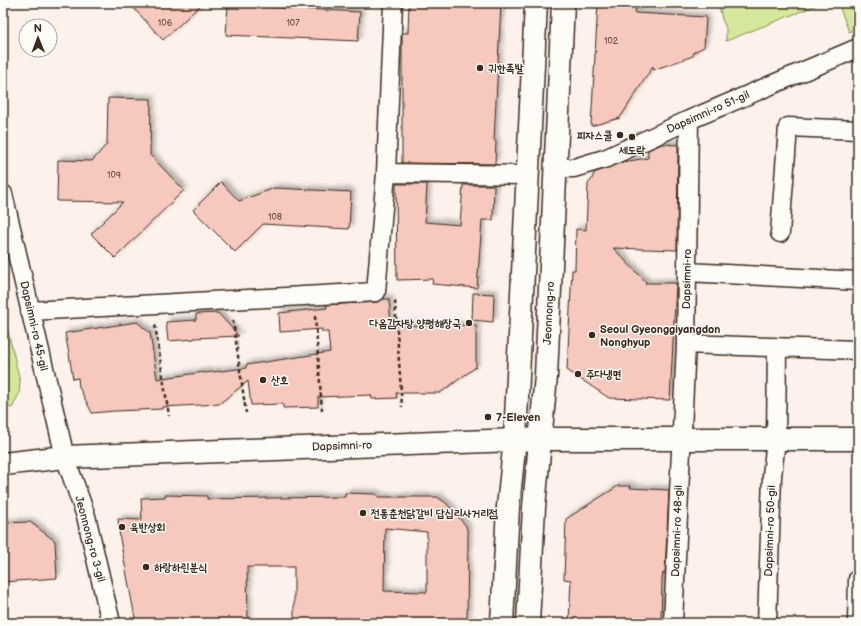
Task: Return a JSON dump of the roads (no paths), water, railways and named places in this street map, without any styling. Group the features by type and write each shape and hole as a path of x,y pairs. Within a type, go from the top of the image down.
{"main road":[{"path":"502,623 508,507 515,439 529,175 536,3"},
{"name":"Jeonnong-ro","path":"528,623 534,507 546,376 563,3"},
{"name":"Dapsimni-ro","path":"3,464 64,457 540,438 858,439"}],"street":[{"path":"30,311 376,292 386,173 393,3"},
{"name":"Dapsimni-ro 51-gil","path":"556,168 574,168 607,158 689,120 858,48"},
{"name":"Dapsimni-ro","path":"681,439 686,344 689,120"},
{"path":"780,233 788,127 858,130"},
{"path":"386,173 529,175"},
{"name":"Dapsimni-ro 45-gil","path":"3,194 64,457"},
{"path":"687,272 858,281"},
{"path":"686,344 858,350"},
{"name":"Dapsimni-ro 50-gil","path":"767,623 772,476 776,439 777,348"},
{"name":"Dapsimni-ro 48-gil","path":"673,623 681,439"},
{"name":"Jeonnong-ro 3-gil","path":"64,457 86,516 111,623"},
{"path":"857,623 858,579"}],"place":[{"name":"귀한족발","path":"480,68"},
{"name":"피자스쿨","path":"620,135"},
{"name":"세도락","path":"632,137"},
{"name":"다옴감자탕 양평해장국","path":"469,323"},
{"name":"Seoul Gyeonggiyangdon Nonghyup","path":"592,335"},
{"name":"주다냉면","path":"578,374"},
{"name":"산호","path":"263,380"},
{"name":"7-Eleven","path":"488,417"},
{"name":"전통춘천닭갈비 답십리사거리점","path":"363,513"},
{"name":"육반상회","path":"122,527"},
{"name":"하랑하린분식","path":"146,567"}]}
